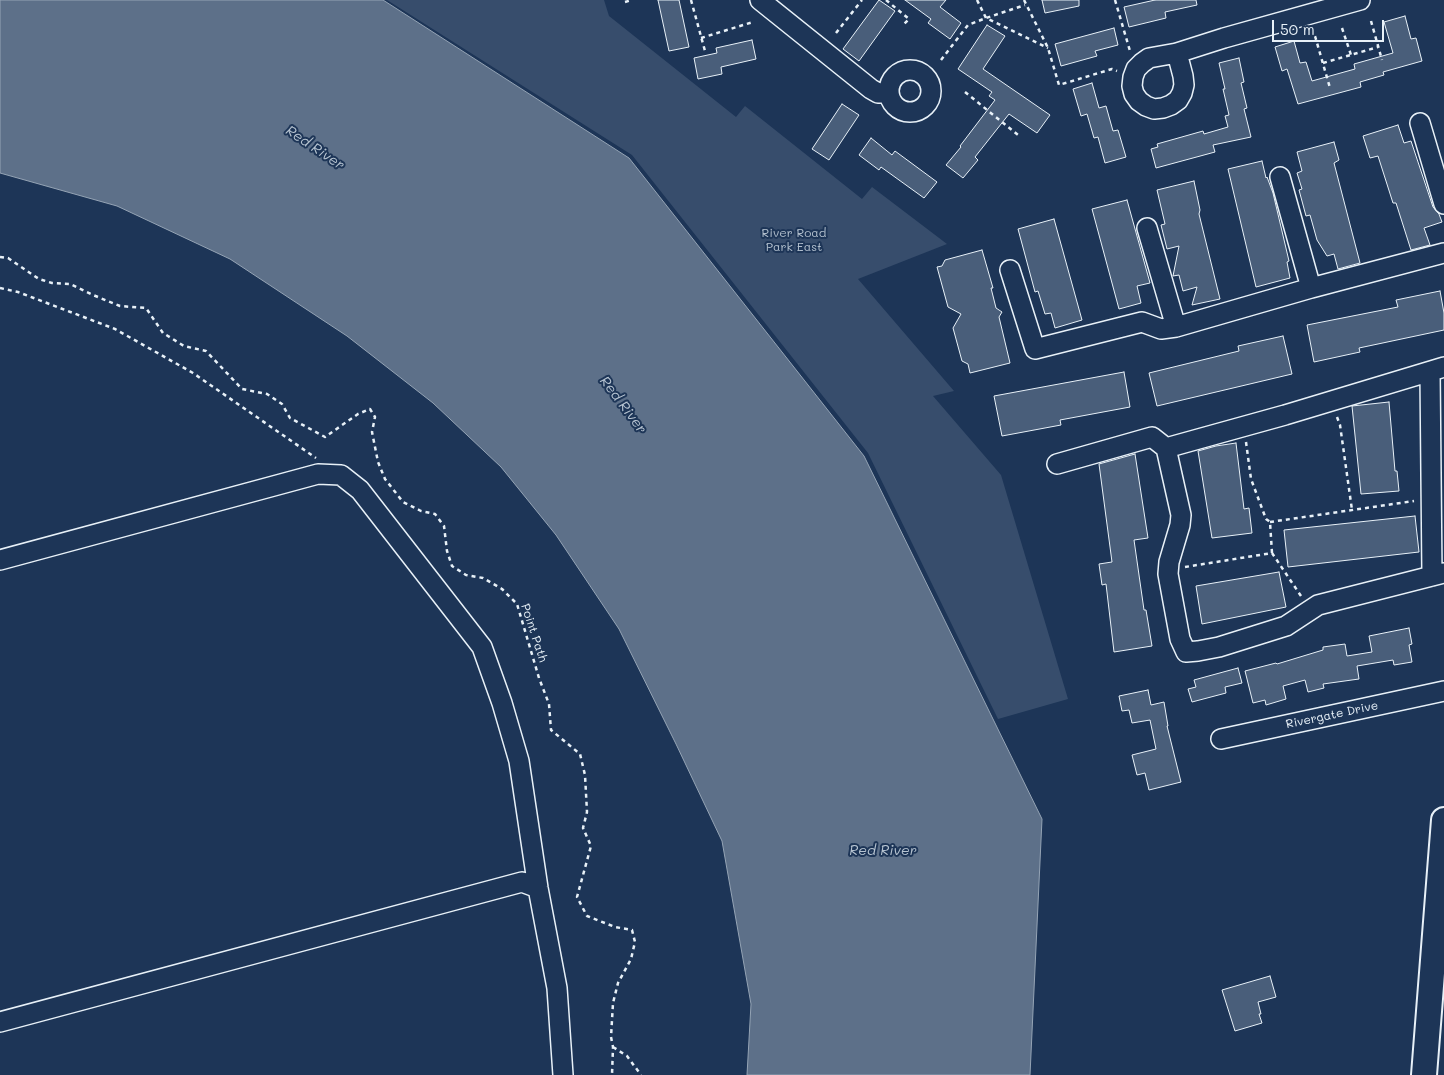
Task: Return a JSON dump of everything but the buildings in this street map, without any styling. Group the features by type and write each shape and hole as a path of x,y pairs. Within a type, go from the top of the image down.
{"main road":[{"path":"1424,1075 1440,907 1444,820"}],"street":[{"path":"760,0 872,89 878,93 889,92"},
{"path":"1177,53 1184,84 1178,100 1163,108 1154,109 1146,106 1134,94 1132,86 1136,69 1149,58 1177,53 1360,0"},
{"path":"1420,123 1444,204"},
{"path":"1280,177 1311,288"},
{"path":"1147,228 1176,327"},
{"path":"1010,270 1035,349 1142,322 1161,329 1176,327 1311,288 1444,253"},
{"path":"1057,464 1152,437 1166,448 1181,515 1168,574 1180,639 1186,652 1218,647 1286,626 1318,605 1438,574 1432,499 1437,370 1166,448"},
{"path":"0,560 318,474 341,475 360,490 482,647 502,703 519,761 538,888 557,988 563,1075"},
{"name":"Rivergate Drive","path":"1221,738 1444,691"},
{"path":"0,1022 522,882 538,888"}],"path":[{"path":"625,2 632,0"},
{"path":"691,0 705,51"},
{"path":"836,33 862,0"},
{"path":"886,0 909,19 902,26"},
{"path":"977,0 986,18 1048,48"},
{"path":"1024,0 1048,48 1058,85 1112,69 1133,77"},
{"path":"1115,0 1132,56"},
{"path":"941,60 968,25 1025,5"},
{"path":"1371,21 1382,60"},
{"path":"701,38 752,22"},
{"path":"1342,28 1351,55"},
{"path":"1315,36 1330,88"},
{"path":"1323,63 1378,47"},
{"path":"965,92 1018,136"},
{"name":"Point Path","path":"0,257 8,258 39,279 52,283 70,284 120,306 146,308 163,333 184,346 206,351 242,389 267,394 282,404 290,418 325,437 358,414 370,409 375,417 372,432 378,462 385,478 403,502 421,511 435,514 444,526 447,551 452,566 466,575 483,578 502,589 518,604 539,678 549,704 551,730 580,754 585,776 586,812 583,828 591,846 577,897 588,916 615,927 632,930 635,942 631,959 618,983 614,1003 611,1037 613,1047 612,1075"},
{"path":"0,288 18,292 115,329 193,373 316,458"},
{"path":"1332,401 1340,425 1352,510"},
{"path":"1244,426 1251,479 1266,519 1270,522 1272,553 1310,610"},
{"path":"1270,522 1432,499"},
{"path":"1169,566 1193,567 1272,553"},
{"path":"613,1047 627,1056 641,1075"}],"green space":[{"name":"River Road Park East","path":"387,0 604,0 609,16 736,117 745,106 862,199 872,187 947,244 858,279 954,391 933,396 1001,475 1068,699 998,719 868,453 632,155"}],"water":[{"name":"Red River","path":"0,0 383,0 629,158 864,456 1042,819 1030,1075 747,1075 751,1004 722,841 619,629 556,535 501,467 433,403 347,336 230,259 117,206 0,173"}]}
